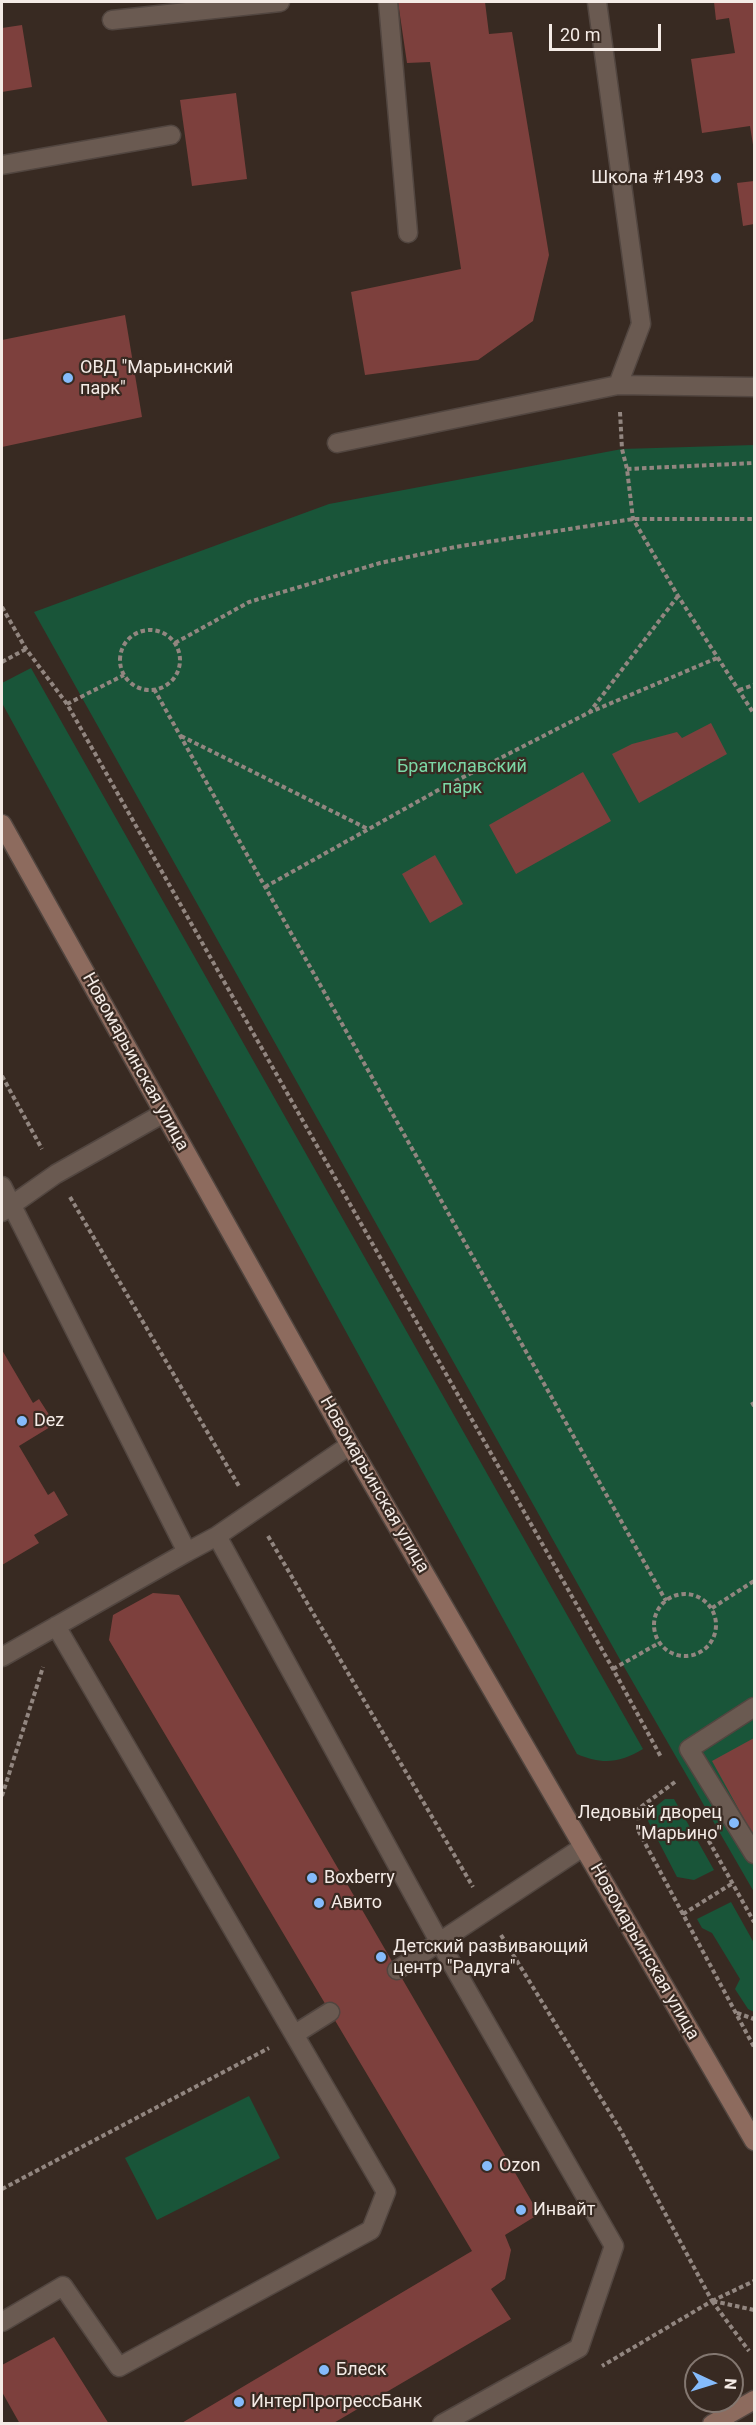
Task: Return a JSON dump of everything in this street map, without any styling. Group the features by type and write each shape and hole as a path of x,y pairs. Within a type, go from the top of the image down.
{"street":[{"name":"Новомарьинская улица","path":"2,824 350,1445 754,2141"},
{"path":"712,2424 754,2400"}],"lane":[{"path":"112,21 280,2"},
{"path":"388,2 408,233"},
{"path":"597,2 641,324 618,384"},
{"path":"2,165 171,135"},
{"path":"337,443 618,384 754,387"},
{"path":"7,1209 56,1174 164,1113"},
{"path":"2,1186 7,1209 187,1552"},
{"path":"2,1657 217,1536 350,1445"},
{"path":"217,1536 440,1943 614,2246 579,2348 442,2424"},
{"path":"2,2322 63,2286 119,2367 371,2230 386,2192 56,1626"},
{"path":"754,1707 688,1749 754,1854"},
{"path":"397,1970 583,1847"},
{"path":"295,2034 330,2012"}],"path":[{"path":"618,384 622,449 627,469 633,519 678,596 754,714"},
{"path":"627,469 754,464"},
{"path":"174,643 249,603 380,563 455,547 633,519 754,519"},
{"path":"588,713 678,596"},
{"path":"2,607 26,649 68,704 663,1761"},
{"path":"142,631 160,632 174,643 178,651 178,668 169,682 154,689 137,687 124,675 120,658 127,641 134,635 142,631"},
{"path":"2,662 26,649"},
{"path":"265,887 442,788 588,713 717,658"},
{"path":"68,704 124,675"},
{"path":"739,690 754,685"},
{"path":"154,689 666,1600"},
{"path":"180,736 368,829"},
{"path":"2,1076 56,1174 487,1912 621,2131 712,2301 749,2351"},
{"path":"712,1608 754,1581"},
{"path":"690,1594 699,1597 712,1608 716,1622 715,1635 708,1647 696,1655 682,1657 669,1653 659,1643 655,1635 655,1616 666,1600 673,1596 690,1594"},
{"path":"2,1796 56,1626"},
{"path":"613,1669 659,1643"},
{"path":"669,1772 681,1792"},
{"path":"675,1782 638,1809 639,1832 754,2047"},
{"path":"704,1833 754,1922"},
{"path":"683,1914 733,1883"},
{"path":"736,2013 754,2019"},
{"path":"2,2189 295,2034"},
{"path":"593,2371 712,2301 754,2281"},
{"path":"712,2301 754,2310"}],"green space":[{"name":"Братиславский парк","path":"754,445 754,1892 623,1665 34,612 329,504 622,449"},
{"path":"31,668 643,1749 619,1760 611,1761 595,1760 577,1754 2,703 2,683"},
{"path":"665,1799 674,1799 714,1870 694,1880 677,1877 648,1821 648,1813"},
{"path":"731,1902 754,1943 754,2012 748,2009 735,1989 740,1979 712,1933 702,1928 697,1919"},
{"path":"249,2096 280,2158 157,2220 125,2158"}],"building":[{"path":"398,2 485,2 489,34 512,32 549,255 533,321 478,360 365,375 351,292 461,269 430,62 407,63"},
{"path":"714,2 754,2 754,151 750,126 702,133 691,59 735,53 729,18 716,20"},
{"path":"22,25 32,87 2,92 2,28"},
{"path":"236,93 247,179 192,186 180,100"},
{"path":"754,181 754,224 743,226 737,183"},
{"name":"ОВД \"Марьинский парк\"","path":"125,315 142,417 2,447 2,340"},
{"path":"711,723 727,754 639,803 612,754 632,744 677,732 682,738"},
{"path":"583,772 611,821 516,874 489,825"},
{"path":"435,855 463,904 430,923 402,874"},
{"path":"2,1350 33,1403 39,1399 55,1424 19,1446 48,1495 54,1491 68,1515 34,1535 39,1543 2,1565"},
{"path":"153,1593 179,1595 539,2214 505,2235 511,2250 505,2279 491,2289 511,2319 332,2424 180,2424 472,2251 109,1640 113,1615"},
{"path":"754,1738 754,1837 712,1761"},
{"path":"54,2337 109,2424 20,2424 2,2392 2,2365"}],"place":[{"name":"Школа #1493","path":"716,178"},
{"name":"ОВД \"Марьинский парк\"","path":"68,378"},
{"name":"Dez","path":"22,1421"},
{"name":"Ледовый дворец \"Марьино\"","path":"734,1823"},
{"name":"Boxberry","path":"312,1878"},
{"name":"Авито","path":"319,1903"},
{"name":"Детский развивающий центр \"Радуга\"","path":"381,1957"},
{"name":"Ozon","path":"487,2166"},
{"name":"Инвайт","path":"521,2210"},
{"name":"Блеск","path":"324,2370"},
{"name":"ИнтерПрогрессБанк","path":"239,2402"}]}
